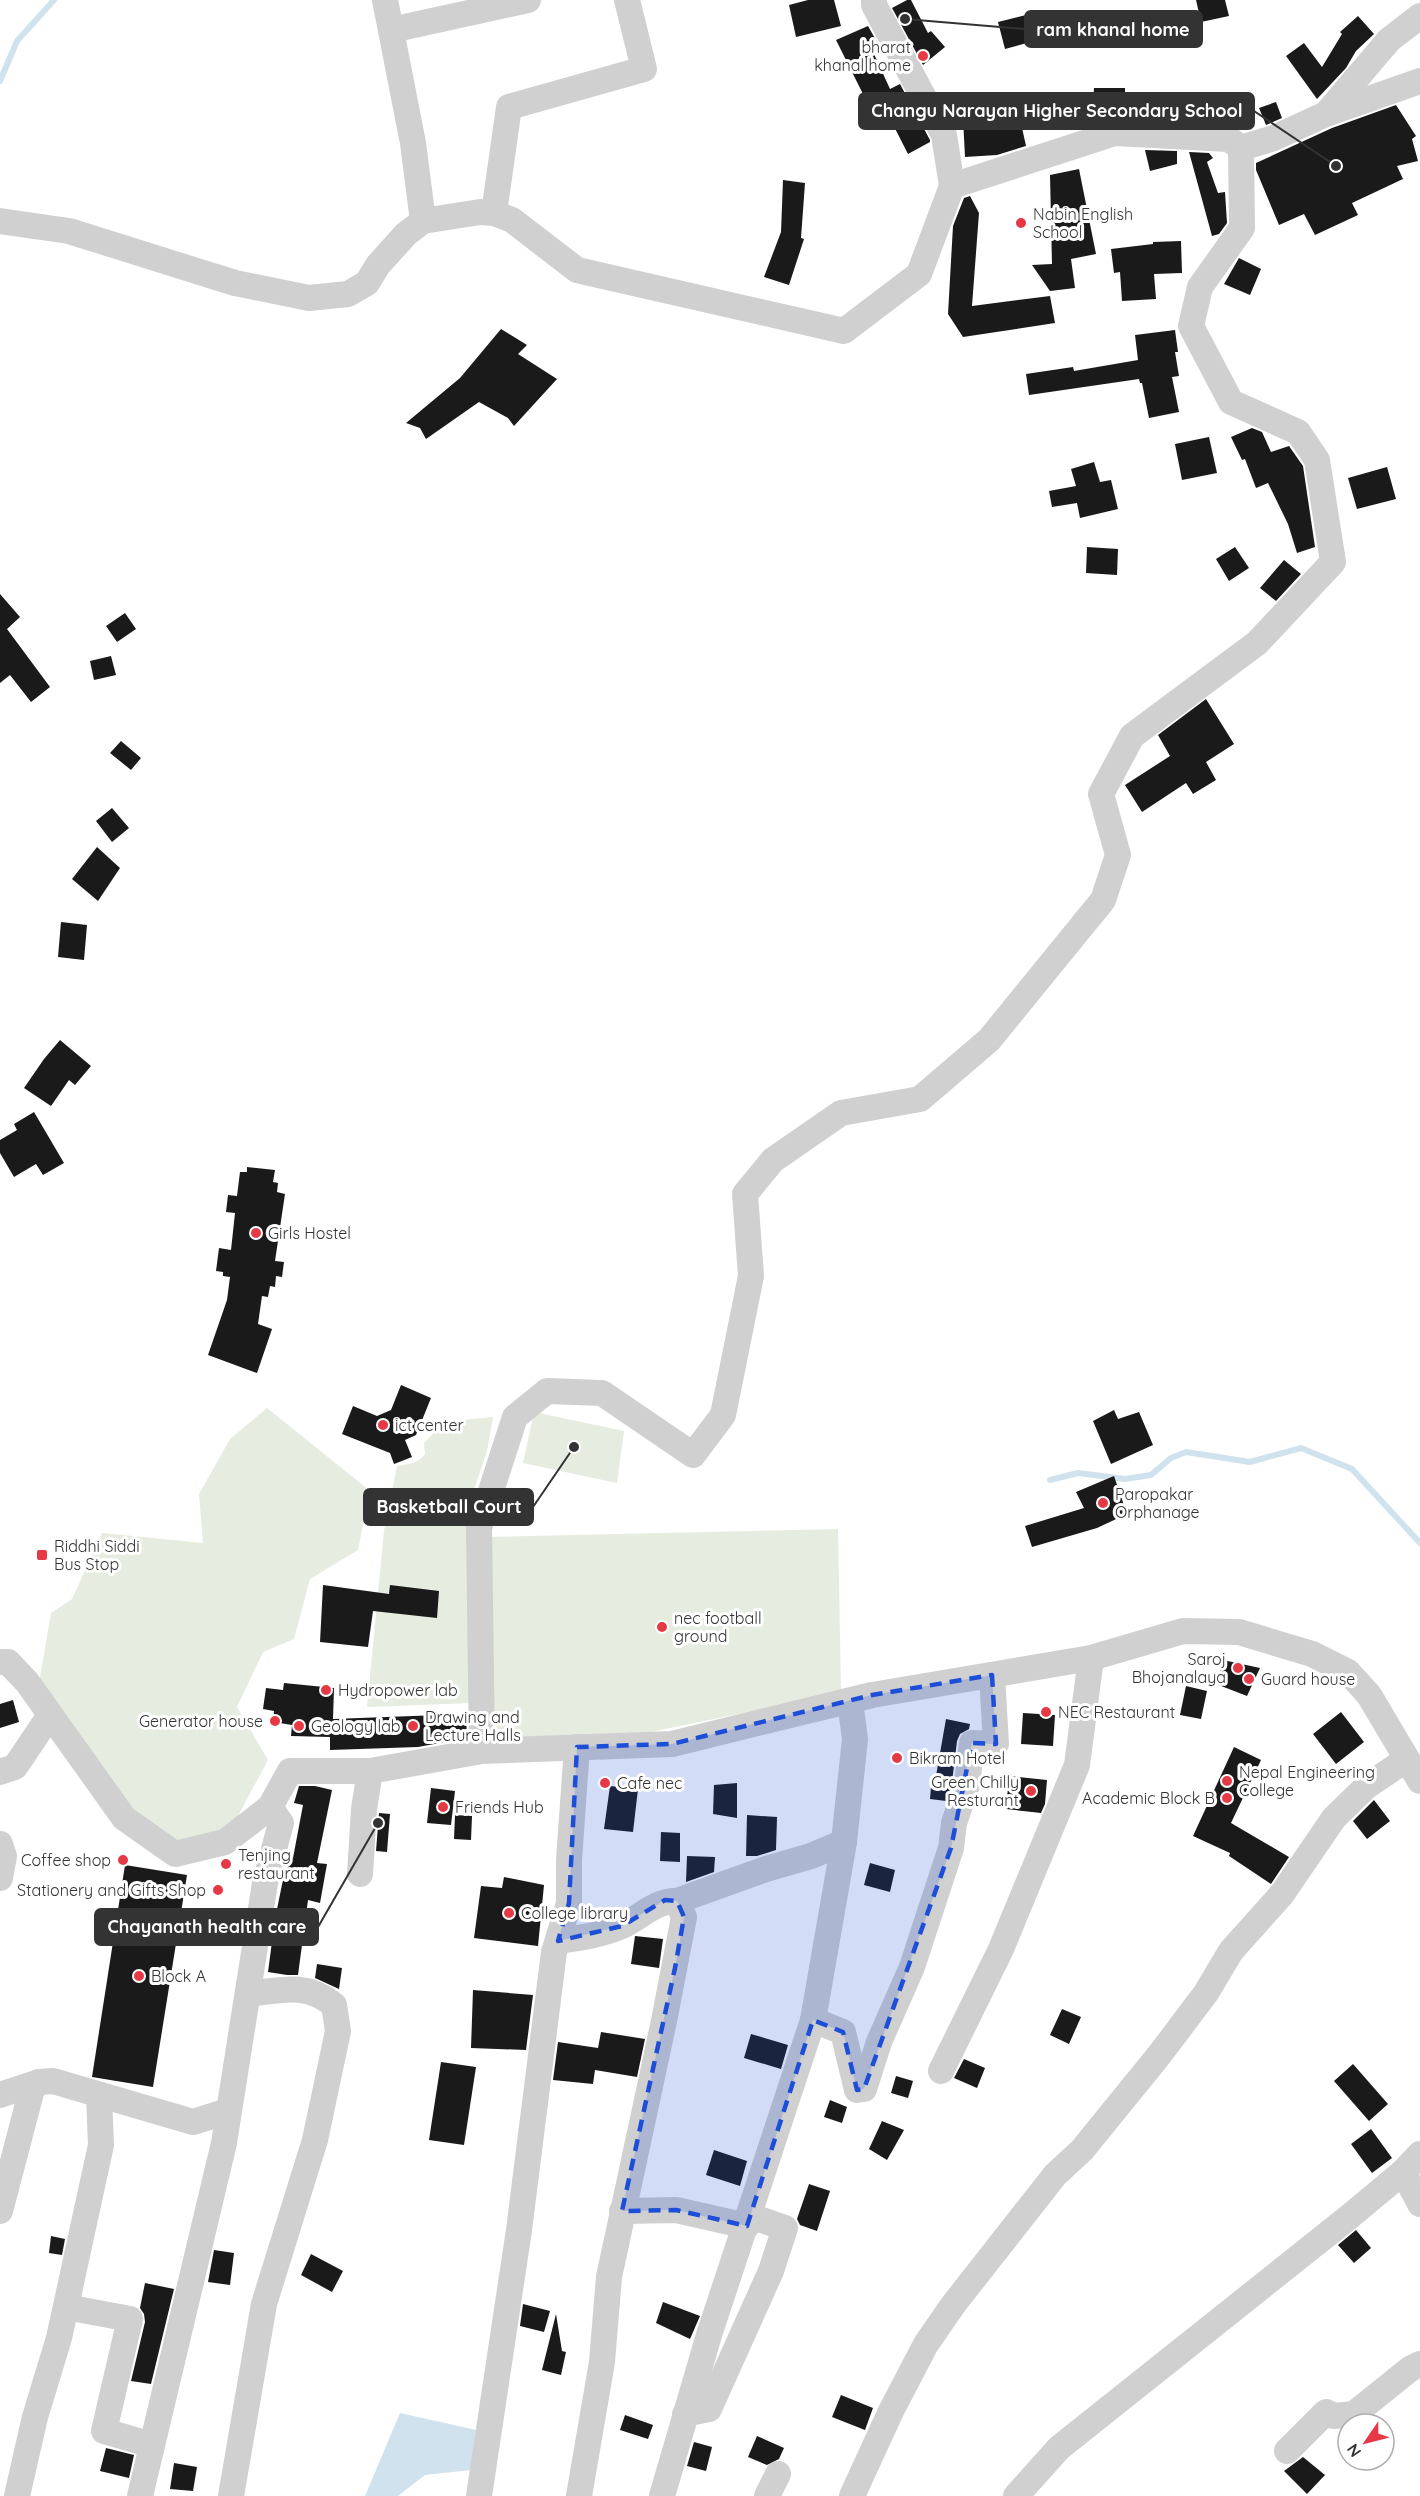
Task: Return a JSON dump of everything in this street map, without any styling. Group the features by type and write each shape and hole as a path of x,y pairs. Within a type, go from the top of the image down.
{"street":[{"path":"385,0 413,143 423,221"},
{"path":"391,30 528,0"},
{"path":"494,213 509,107 644,69 627,0"},
{"path":"0,221 69,231 235,283 309,298 348,294 367,283 378,265 406,234 423,221 480,212 494,213 512,220 577,270 844,331 920,274 951,186 944,135 874,5 874,0"},
{"path":"1326,114 1389,40 1420,16"},
{"path":"1241,148 1274,138 1326,114 1420,81"},
{"path":"951,186 1115,133 1229,139 1241,148"},
{"path":"482,1751 478,1528 515,1417 547,1391 602,1393 693,1455 723,1415 751,1276 746,1194 773,1160 841,1113 920,1100 989,1040 1102,900 1118,855 1101,794 1132,736 1257,643 1333,562 1317,460 1298,432 1231,402 1191,326 1200,287 1242,228 1241,148"},
{"path":"0,1662 8,1662 27,1683 124,1818 175,1854 225,1842 270,1807 290,1771 370,1771 482,1751 672,1744 850,1701 1092,1658 1183,1631 1239,1632 1312,1654 1348,1672 1369,1695 1420,1781"},
{"path":"941,2072 1001,1949 1077,1765 1092,1658"},
{"path":"813,2020 843,2032 857,2091 864,2089 879,2042 912,1967 951,1848 954,1823 967,1785 972,1743 996,1744 992,1675"},
{"path":"662,2496 685,2414 813,2020 844,1842 855,1739 850,1701"},
{"path":"0,1772 15,1767 50,1715"},
{"path":"479,2496 517,2242 553,1962 569,1903 569,1860 577,1747"},
{"path":"852,2496 891,2411 926,2344 953,2305 1054,2175 1082,2150 1160,2054 1206,1993 1231,1951 1282,1894 1334,1818 1367,1786 1407,1759"},
{"path":"360,1874 364,1809 370,1771"},
{"path":"140,2496 224,2143 265,1883 281,1823 270,1807"},
{"path":"558,1941 590,1936 622,1926 665,1900 677,1901 766,1869 811,1856 844,1842"},
{"path":"0,1844 4,1856 0,1878"},
{"path":"579,2496 602,2362 609,2277 684,1917 677,1901"},
{"path":"231,2496 264,2304 315,2140 338,2031 334,2005 322,1995 301,1988 248,1994"},
{"path":"0,2095 39,2082 53,2081 193,2122 228,2111"},
{"path":"0,2211 32,2089 39,2082"},
{"path":"17,2496 35,2417 59,2338 101,2145 99,2096"},
{"path":"1016,2496 1059,2448 1412,2163 1420,2204"},
{"path":"622,2211 676,2210 784,2228 771,2271 709,2409 685,2414"},
{"path":"66,2307 130,2319 104,2431 152,2445"},
{"path":"1287,2451 1326,2412 1334,2416 1354,2414 1410,2369 1420,2364"}],"highlighted area":[{"path":"992,1675 996,1744 972,1743 951,1848 864,2089 857,2090 843,2032 813,2020 747,2226 676,2210 622,2211 675,1968 684,1917 677,1901 665,1900 622,1926 558,1941 569,1903 577,1747 672,1744 872,1695"}],"shaded area":[{"path":"267,1408 370,1491 358,1550 310,1579 294,1639 263,1652 237,1707 268,1760 232,1827 170,1851 125,1820 38,1689 51,1613 72,1599 102,1533 203,1543 199,1494 230,1439"},
{"path":"534,1412 624,1431 617,1483 523,1463"},
{"path":"493,1417 487,1451 469,1505 472,1703 367,1707 384,1531 397,1466 419,1460 425,1454 424,1443 444,1422"},
{"path":"838,1529 841,1693 612,1740 489,1736 489,1537"}],"water":[{"path":"400,2413 476,2430 471,2470 425,2475 398,2496 365,2496"}],"building":[{"path":"808,0 834,0 841,26 796,37 789,5"},
{"path":"911,0 928,33 931,31 945,47 923,65 892,8"},
{"path":"1196,0 1225,0 1229,16 1201,22"},
{"path":"1034,13 1041,39 1005,49 998,22"},
{"path":"1358,16 1374,34 1356,51 1346,68 1317,99 1286,56 1304,43 1322,67 1342,34 1340,32"},
{"path":"868,26 881,49 874,54 890,89 900,84 930,140 908,154 878,95 884,92 866,100 836,40"},
{"path":"1094,88 1125,88 1125,108 1093,107"},
{"path":"984,98 985,121 1019,114 1026,146 997,155 965,157 962,99"},
{"path":"1276,102 1282,118 1266,125 1259,108"},
{"path":"1396,105 1416,136 1412,139 1418,161 1397,166 1403,179 1352,203 1358,215 1315,235 1304,214 1279,225 1256,170 1256,163 1332,128"},
{"path":"1145,150 1177,151 1177,164 1150,171"},
{"path":"1189,152 1209,153 1213,158 1207,162 1218,193 1225,192 1227,223 1219,234 1212,236"},
{"path":"1079,169 1096,254 1071,259 1075,288 1050,291 1032,265 1052,264 1050,175"},
{"path":"783,180 805,183 801,238 804,239 789,285 764,277 781,232"},
{"path":"970,196 979,213 972,306 1050,296 1055,323 963,337 948,314 953,226 964,198"},
{"path":"1181,241 1182,273 1154,274 1156,299 1122,301 1120,272 1114,273 1111,249 1153,244 1153,242"},
{"path":"1239,258 1261,269 1250,295 1224,284"},
{"path":"501,329 527,345 518,354 557,379 514,426 508,418 479,402 426,439 420,428 406,423 460,378"},
{"path":"1175,330 1178,352 1175,352 1179,376 1172,377 1179,412 1149,418 1142,383 1139,379 1029,395 1026,374 1073,367 1074,371 1138,360 1135,335"},
{"path":"1252,428 1262,432 1271,452 1289,446 1303,466 1315,547 1297,553 1288,524 1268,483 1256,488 1245,459 1242,460 1231,437"},
{"path":"1209,437 1217,473 1182,480 1175,444"},
{"path":"1094,462 1100,482 1111,480 1118,509 1080,518 1077,503 1052,507 1049,491 1076,486 1071,469"},
{"path":"1387,467 1396,499 1357,509 1348,478"},
{"path":"1087,547 1118,549 1117,575 1086,573"},
{"path":"1235,547 1249,568 1229,581 1216,559"},
{"path":"1284,560 1301,574 1276,601 1260,588"},
{"path":"0,594 20,617 7,629 50,687 31,702 10,675 0,683"},
{"path":"125,613 136,629 117,642 106,626"},
{"path":"111,656 116,675 94,680 90,661"},
{"path":"1206,699 1234,744 1206,762 1216,780 1193,794 1186,783 1142,812 1125,785 1170,756 1158,735"},
{"path":"121,741 141,758 131,770 110,753"},
{"path":"112,808 129,828 112,842 96,821"},
{"path":"97,847 120,868 98,901 72,879"},
{"path":"61,922 87,925 84,960 58,957"},
{"path":"60,1040 91,1066 75,1085 69,1080 51,1106 24,1088"},
{"path":"34,1112 64,1163 43,1175 36,1164 14,1177 0,1153 0,1140 17,1130 14,1124"},
{"name":"Girls Hostel","path":"247,1167 275,1170 273,1182 278,1183 277,1192 285,1194 275,1261 284,1262 282,1277 276,1276 275,1287 270,1286 268,1297 262,1296 258,1324 272,1329 257,1373 208,1355 227,1300 230,1277 223,1276 223,1272 216,1271 219,1248 231,1250 235,1213 226,1212 228,1195 237,1196 240,1172 247,1172"},
{"name":"ict center","path":"401,1385 431,1398 416,1435 405,1440 412,1457 394,1464 390,1453 342,1434 353,1406 377,1416 391,1410"},
{"path":"1114,1410 1118,1419 1139,1412 1153,1445 1111,1464 1093,1421"},
{"path":"1114,1476 1127,1514 1097,1528 1032,1547 1025,1526 1084,1508 1076,1492"},
{"path":"323,1585 389,1594 390,1585 439,1591 437,1618 373,1611 368,1647 320,1642"},
{"path":"1223,1660 1260,1668 1247,1696 1216,1684"},
{"path":"284,1683 334,1688 333,1719 466,1714 467,1738 418,1747 330,1750 330,1737 291,1736 292,1725 273,1722 274,1711 263,1709 266,1688 283,1690"},
{"path":"1186,1686 1207,1691 1201,1719 1180,1715"},
{"path":"13,1700 19,1722 0,1728 0,1704"},
{"path":"1341,1712 1364,1742 1336,1764 1313,1734"},
{"path":"1023,1713 1055,1715 1053,1746 1021,1744"},
{"path":"946,1719 970,1724 969,1729 960,1734 957,1741 952,1782 946,1801 930,1799 932,1775 936,1776"},
{"path":"1234,1747 1261,1760 1231,1823 1289,1857 1271,1884 1229,1856 1230,1853 1193,1836"},
{"path":"1009,1776 1047,1780 1045,1804 1041,1813 1006,1809"},
{"path":"737,1783 737,1818 713,1814 714,1785"},
{"path":"299,1786 315,1786 332,1790 317,1863 327,1864 320,1903 308,1900 298,1975 287,1975 268,1972 287,1857 293,1858 303,1805 294,1803"},
{"path":"610,1786 638,1789 633,1832 604,1829"},
{"path":"431,1788 455,1791 451,1825 427,1823"},
{"path":"1374,1800 1390,1821 1367,1839 1353,1821"},
{"path":"379,1813 390,1814 387,1852 376,1851"},
{"path":"455,1815 472,1816 471,1840 454,1839"},
{"path":"747,1815 777,1817 776,1850 757,1856 746,1856"},
{"path":"661,1832 680,1833 680,1862 660,1861"},
{"path":"687,1856 715,1857 714,1872 686,1882"},
{"path":"870,1863 895,1870 890,1892 864,1885"},
{"name":"Block A","path":"125,1865 187,1875 153,2087 92,2077"},
{"name":"College library","path":"504,1877 544,1885 538,1946 474,1938 481,1886 502,1888"},
{"path":"635,1936 663,1939 659,1968 631,1964"},
{"path":"317,1964 342,1968 339,1989 315,1978"},
{"path":"473,1990 533,1995 526,2050 471,2048"},
{"path":"1062,2009 1081,2017 1069,2044 1050,2035"},
{"path":"601,2032 645,2039 637,2077 595,2070 593,2084 553,2080 558,2042 598,2048"},
{"path":"751,2034 788,2045 781,2069 744,2058"},
{"path":"964,2059 985,2068 977,2088 954,2078"},
{"path":"441,2062 476,2067 464,2145 429,2140"},
{"path":"1353,2064 1388,2104 1369,2121 1334,2081"},
{"path":"896,2076 913,2081 908,2098 891,2093"},
{"path":"830,2100 847,2107 842,2123 824,2117"},
{"path":"882,2121 904,2130 887,2160 869,2149"},
{"path":"1371,2129 1392,2158 1372,2173 1351,2144"},
{"path":"714,2150 747,2161 740,2186 706,2175"},
{"path":"809,2184 830,2191 817,2231 800,2225 797,2219"},
{"path":"1356,2230 1371,2248 1354,2263 1338,2245"},
{"path":"51,2236 65,2239 62,2255 49,2253"},
{"path":"214,2250 234,2253 230,2285 208,2282"},
{"path":"311,2254 343,2271 332,2292 301,2275"},
{"path":"145,2283 174,2289 151,2384 131,2381 145,2322 140,2308"},
{"path":"663,2302 700,2316 690,2339 656,2323"},
{"path":"523,2304 550,2311 544,2332 520,2326"},
{"path":"556,2314 562,2351 566,2352 561,2375 542,2370"},
{"path":"841,2395 873,2408 865,2430 832,2417"},
{"path":"625,2415 653,2425 648,2439 620,2430"},
{"path":"757,2436 784,2448 779,2459 767,2465 748,2457"},
{"path":"694,2442 712,2447 706,2471 687,2466"},
{"path":"106,2448 134,2455 129,2478 100,2471"},
{"path":"1303,2457 1325,2475 1307,2494 1284,2471"},
{"path":"174,2463 197,2467 193,2491 170,2489"}],"waterway":[{"path":"0,81 17,41 54,0"},
{"path":"1050,1480 1078,1473 1125,1479 1151,1475 1171,1458 1186,1452 1250,1462 1301,1448 1352,1469 1420,1543"}],"place":[{"name":"ram khanal home","path":"905,19"},
{"name":"bharat khanal home","path":"923,56"},
{"name":"Changu Narayan Higher Secondary School","path":"1336,166"},
{"name":"Nabin English School","path":"1021,223"},
{"name":"Girls Hostel","path":"256,1233"},
{"name":"ict center","path":"383,1425"},
{"name":"Basketball Court","path":"574,1447"},
{"name":"Paropakar Orphanage","path":"1103,1503"},
{"name":"Riddhi Siddi Bus Stop","path":"42,1555"},
{"name":"nec football ground","path":"662,1627"},
{"name":"Saroj Bhojanalaya","path":"1238,1668"},
{"name":"Guard house","path":"1249,1679"},
{"name":"Hydropower lab","path":"326,1690"},
{"name":"NEC Restaurant","path":"1046,1712"},
{"name":"Generator house","path":"275,1721"},
{"name":"Geology lab","path":"299,1726"},
{"name":"Drawing and Lecture Halls","path":"413,1726"},
{"name":"Bikram Hotel","path":"897,1758"},
{"name":"Nepal Engineering College","path":"1227,1781"},
{"name":"Cafe nec","path":"605,1783"},
{"name":"Green Chilly Resturant","path":"1031,1791"},
{"name":"Academic Block B","path":"1227,1798"},
{"name":"Friends Hub","path":"443,1807"},
{"name":"Chayanath health care","path":"378,1823"},
{"name":"Coffee shop","path":"123,1860"},
{"name":"Tenjing restaurant","path":"226,1864"},
{"name":"Stationery and Gifts Shop","path":"218,1890"},
{"name":"College library","path":"509,1913"},
{"name":"Block A","path":"139,1976"}]}
